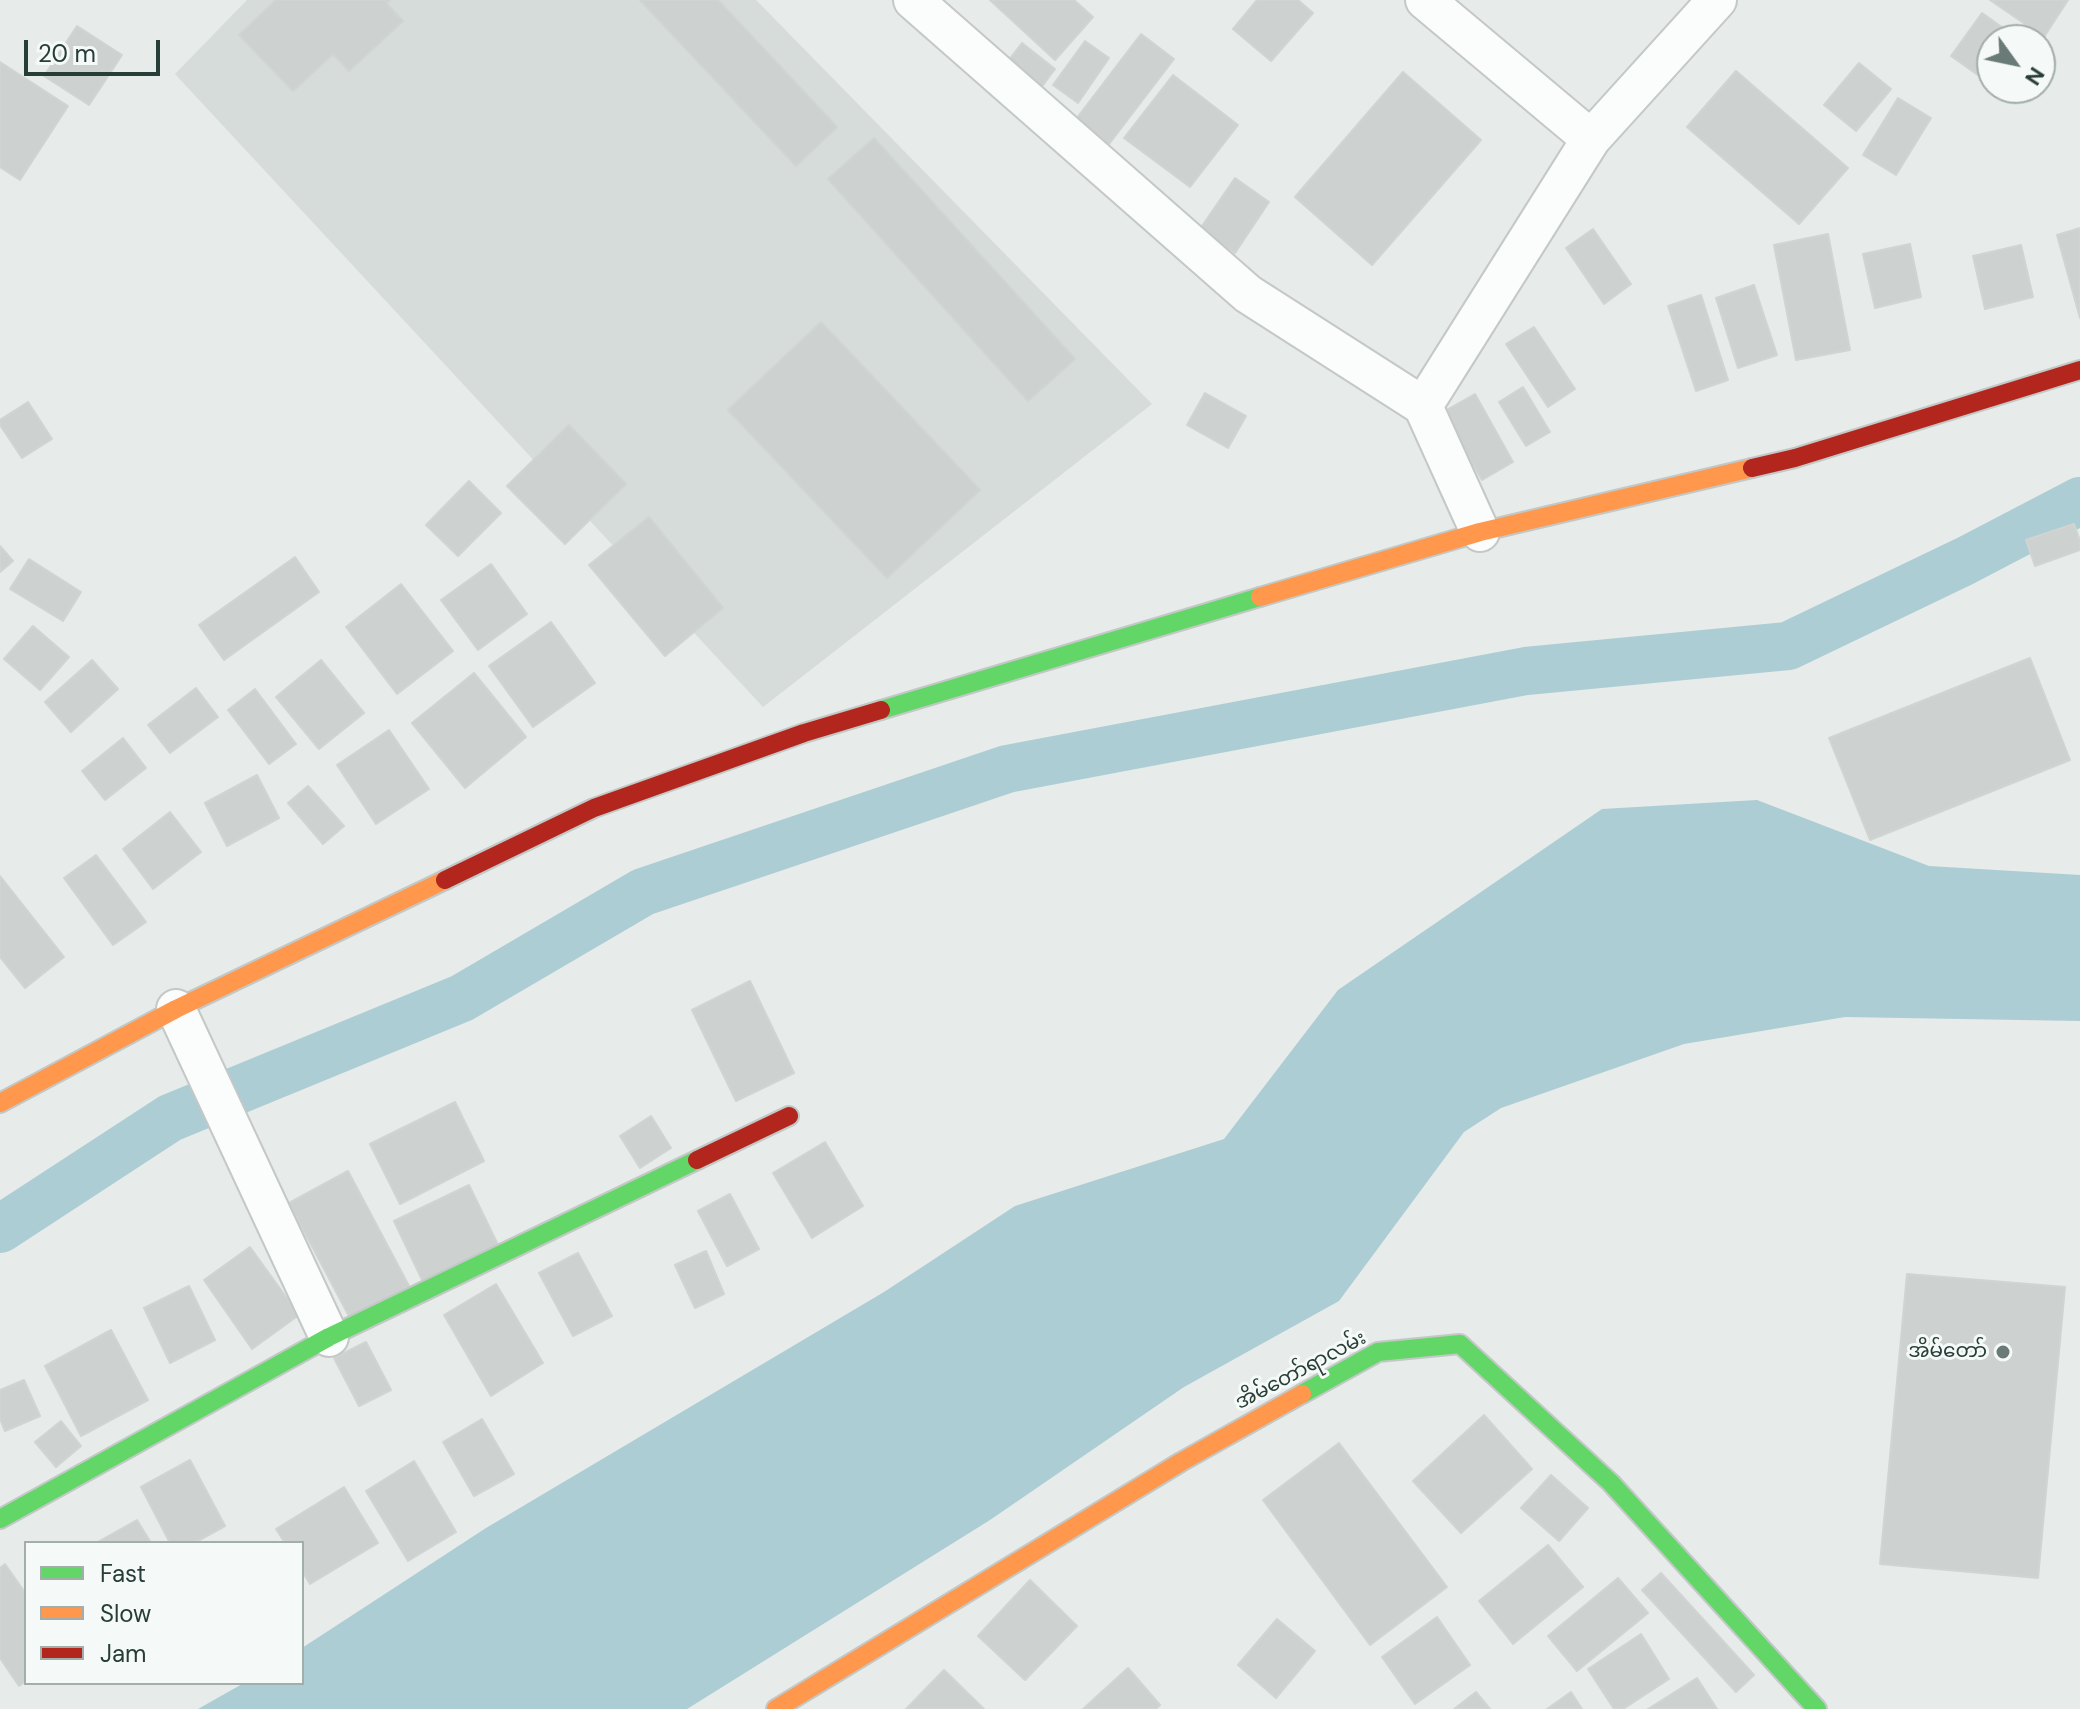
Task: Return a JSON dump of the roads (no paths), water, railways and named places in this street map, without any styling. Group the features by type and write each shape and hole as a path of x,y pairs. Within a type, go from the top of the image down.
{"street":[{"path":"913,0 1248,294 1423,406 1480,532"},
{"path":"1425,0 1591,139"},
{"path":"1423,406 1591,139 1717,0"},
{"path":"0,1103 176,1009 594,808 804,733 1480,532 1795,458 2080,370"},
{"path":"176,1009 329,1337"},
{"path":"0,1519 329,1337 789,1116"},
{"name":"အိမ်တော်ရာလမ်း","path":"776,1709 1181,1462 1378,1352 1460,1344 1611,1483 1817,1709"}],"water":[{"path":"1757,800 1929,866 2080,875 2080,1021 1845,1017 1684,1044 1501,1108 1464,1132 1339,1301 1184,1387 990,1520 687,1709 198,1709 240,1685 304,1685 304,1647 486,1528 884,1292 1015,1206 1224,1139 1338,990 1602,809"}],"waterway":[{"path":"0,1229 170,1118 462,998 643,892 1007,769 1526,671 1788,646 1965,561 2080,501"}],"place":[{"name":"အိမ်တော်","path":"2003,1352"}]}
